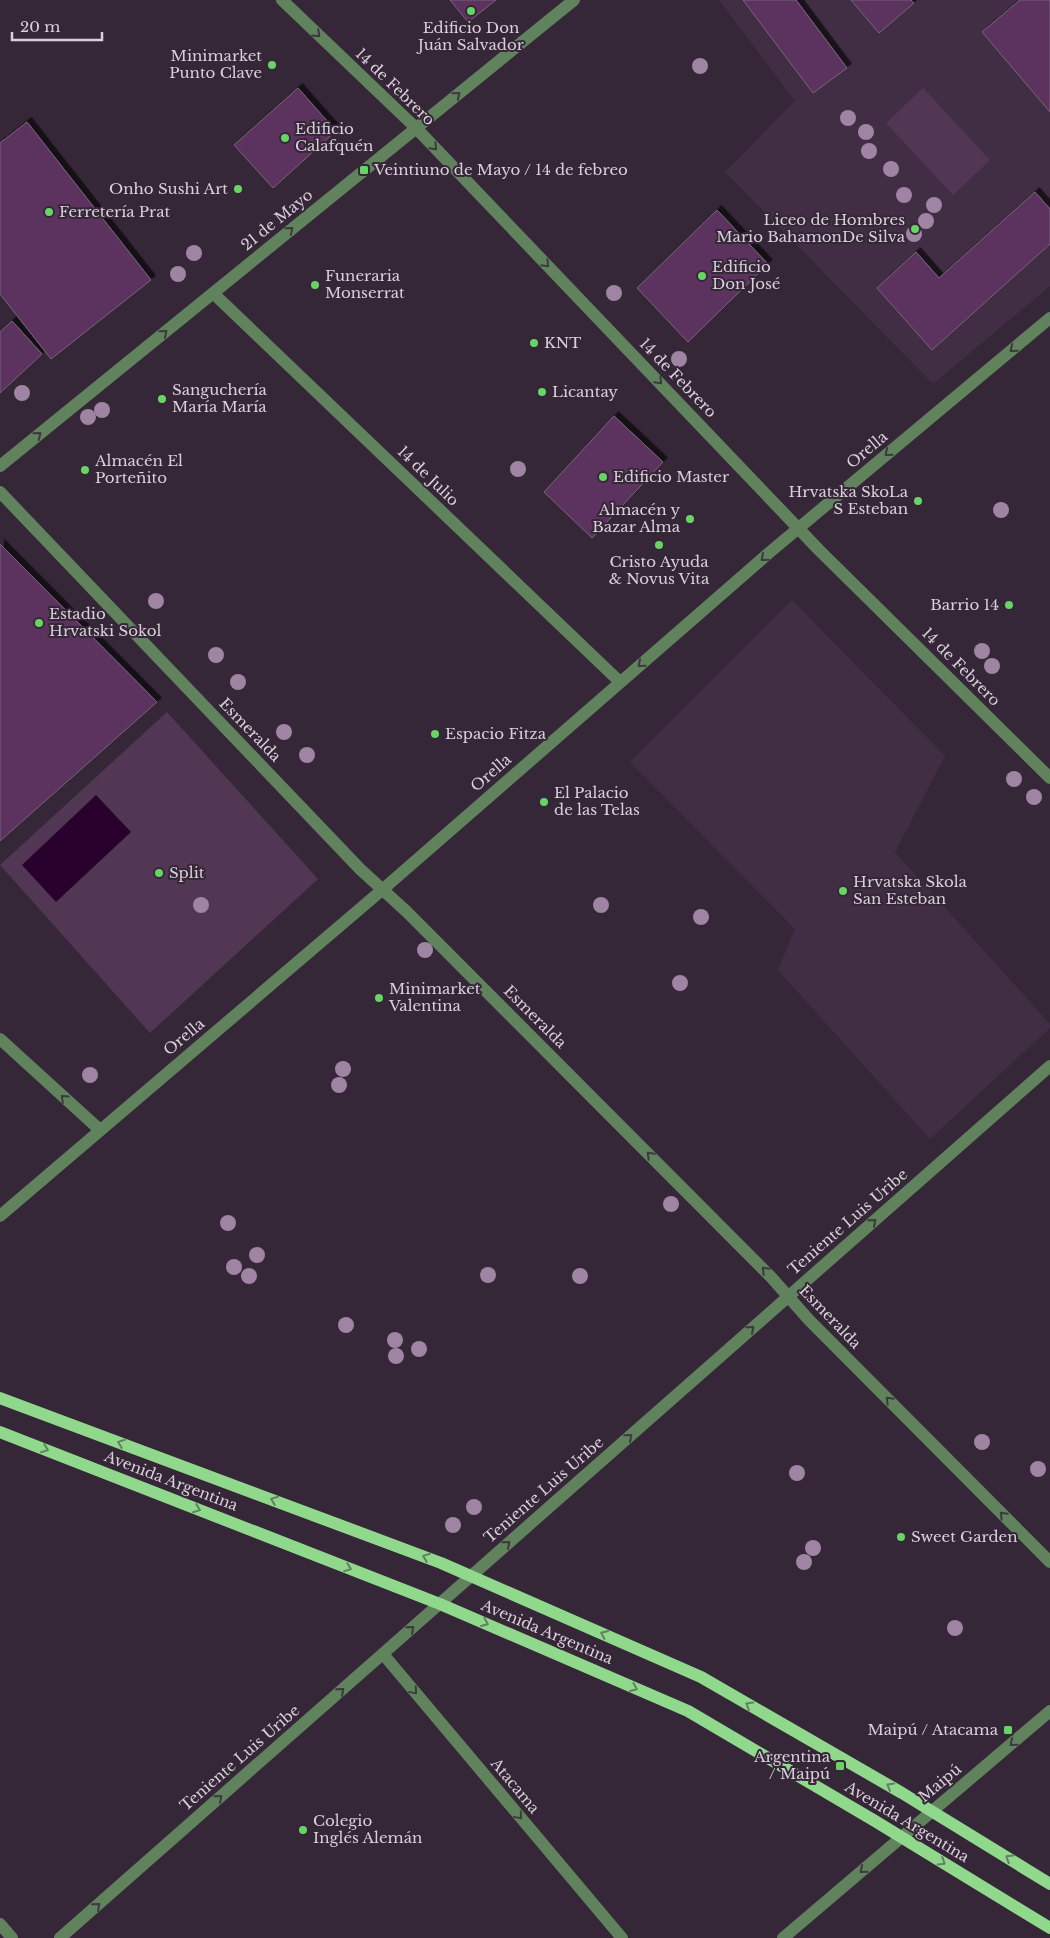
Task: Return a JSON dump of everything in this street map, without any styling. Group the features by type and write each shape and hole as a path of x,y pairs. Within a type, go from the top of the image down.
{"main road":[{"name":"Avenida Argentina","path":"0,1398 441,1563 702,1677 932,1811 1050,1884"},
{"name":"Avenida Argentina","path":"0,1432 440,1604 688,1711 875,1821 1050,1928"}],"street":[{"name":"14 de Febrero","path":"282,0 416,128 799,528 1050,778"},
{"name":"21 de Mayo","path":"0,466 574,0"},
{"name":"14 de Julio","path":"213,293 620,682"},
{"name":"Orella","path":"0,1216 382,890 799,528 1050,318"},
{"name":"Esmeralda","path":"0,492 382,890 771,1277 1050,1562"},
{"path":"0,1039 100,1130"},
{"name":"Teniente Luis Uribe","path":"60,1938 1050,1066"},
{"name":"Atacama","path":"382,1654 622,1938"},
{"name":"Maipú","path":"782,1938 1050,1711"},
{"path":"0,1924 12,1938"}],"shaded area":[{"name":"Liceo de Hombres Mario BahamonDe Silva","path":"719,0 1050,0 1050,286 933,384 725,172 795,101"},
{"path":"923,88 990,160 953,195 886,123"},
{"name":"Hrvatska Skola San Esteban","path":"792,600 945,756 895,852 1050,1024 1050,1028 930,1139 778,970 795,929 630,762"},
{"name":"Split","path":"167,712 318,879 150,1033 0,865"},
{"path":"96,795 131,832 56,902 22,865"}],"building":[{"name":"Edificio Don Juán Salvador","path":"450,0 496,0 468,22"},
{"path":"743,0 796,0 847,68 813,93"},
{"path":"851,0 911,0 914,3 879,33"},
{"path":"1020,0 1050,0 1050,112 982,32"},
{"name":"Edificio Calafquén","path":"298,88 336,131 273,188 234,145"},
{"name":"Ferretería Prat","path":"27,122 151,280 51,359 0,294 0,143"},
{"path":"1035,192 1050,209 1050,244 932,350 877,288 916,252 939,278"},
{"name":"Edificio Don José","path":"717,210 768,264 688,342 637,288"},
{"path":"12,321 42,354 0,393 0,332"},
{"name":"Edificio Master","path":"614,416 663,462 592,538 544,492"},
{"name":"Estadio Hrvatski Sokol","path":"0,544 157,702 0,841"}],"place":[{"name":"Edificio Don Juán Salvador","path":"471,11"},
{"name":"Minimarket Punto Clave","path":"272,65"},
{"name":"Edificio Calafquén","path":"285,138"},
{"name":"Veintiuno de Mayo / 14 de febreo","path":"364,170"},
{"name":"Onho Sushi Art","path":"238,189"},
{"name":"Ferretería Prat","path":"49,212"},
{"name":"Liceo de Hombres Mario BahamonDe Silva","path":"915,229"},
{"name":"Edificio Don José","path":"702,276"},
{"name":"Funeraria Monserrat","path":"315,285"},
{"name":"KNT","path":"534,343"},
{"name":"Licantay","path":"542,392"},
{"name":"Sanguchería María María","path":"162,399"},
{"name":"Almacén El Porteñito","path":"85,470"},
{"name":"Edificio Master","path":"603,477"},
{"name":"Hrvatska SkoLa S Esteban","path":"918,501"},
{"name":"Almacén y Bazar Alma","path":"690,519"},
{"name":"Cristo Ayuda & Novus Vita","path":"659,545"},
{"name":"Barrio 14","path":"1009,605"},
{"name":"Estadio Hrvatski Sokol","path":"39,623"},
{"name":"Espacio Fitza","path":"435,734"},
{"name":"El Palacio de las Telas","path":"544,802"},
{"name":"Split","path":"159,873"},
{"name":"Hrvatska Skola San Esteban","path":"843,891"},
{"name":"Minimarket Valentina","path":"379,998"},
{"name":"Sweet Garden","path":"901,1537"},
{"name":"Maipú / Atacama","path":"1008,1730"},
{"name":"Argentina / Maipú","path":"840,1766"},
{"name":"Colegio Inglés Alemán","path":"303,1830"}]}
